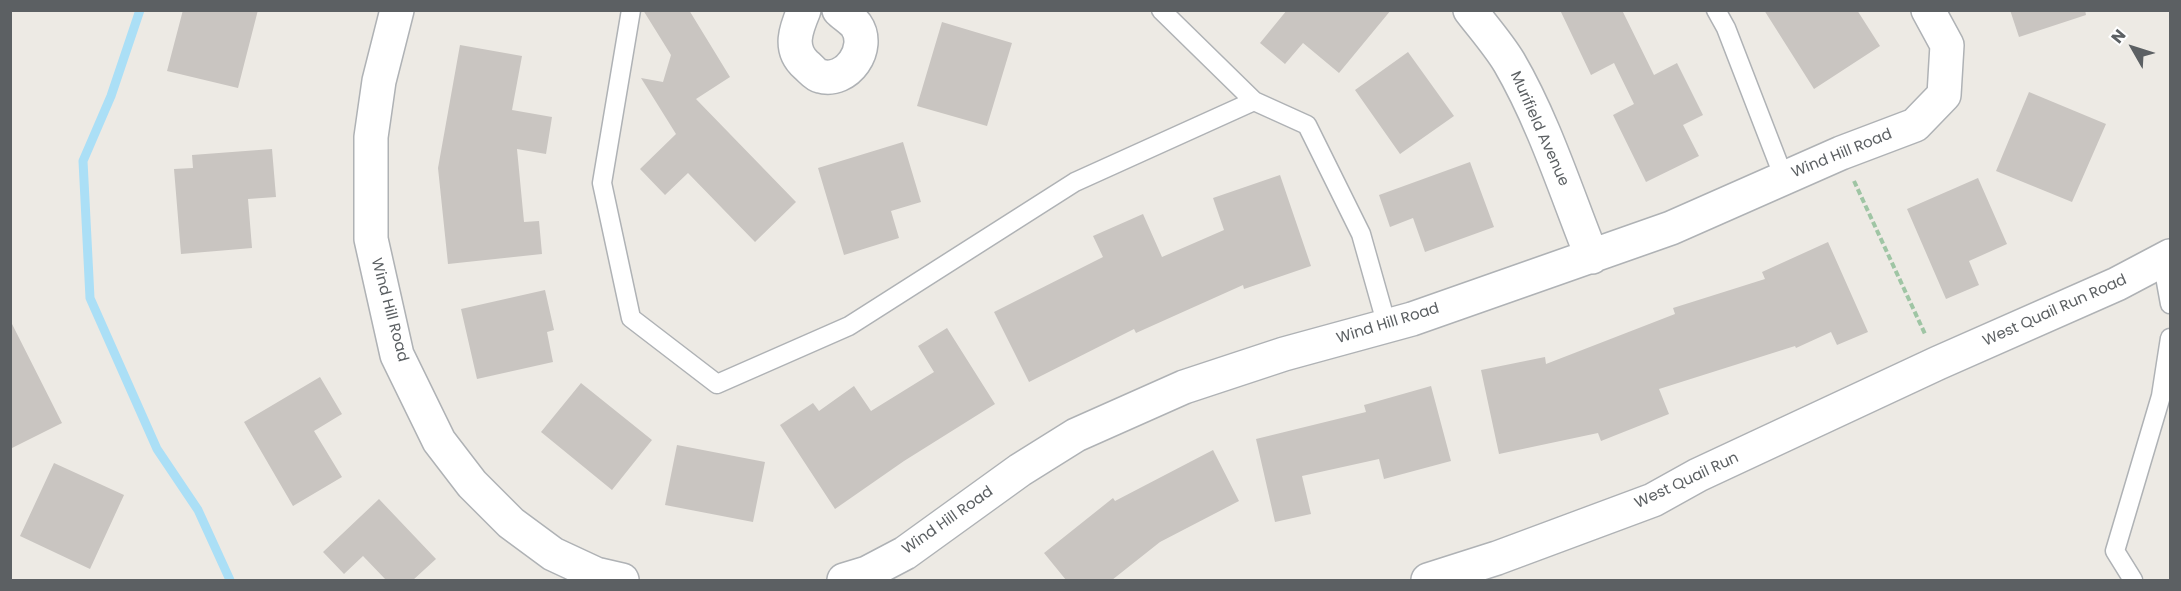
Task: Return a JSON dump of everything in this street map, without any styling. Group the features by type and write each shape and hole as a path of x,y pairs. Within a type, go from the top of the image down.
{"street":[{"name":"Wind Hill Road","path":"397,10 379,81 371,137 371,239 397,355 439,441 472,484 511,523 553,554 596,574 622,580"},
{"path":"804,10 795,31 795,48 798,58 819,76 835,76 858,58 861,34 856,24 839,10"},
{"name":"Murifield Avenue","path":"1470,10 1508,60 1521,84 1592,257"},
{"name":"Wind Hill Road","path":"844,580 867,573 905,553 1020,470 1076,435 1184,387 1284,354 1412,319 1592,257 1671,228 1841,153 1915,125 1944,95 1947,45 1928,10"},
{"name":"West Quail Run Road","path":"1938,363 2117,284 2166,258"},
{"name":"West Quail Run","path":"1428,580 1497,558 1653,500 1698,476 1938,363"}],"lane":[{"path":"631,10 602,183 631,318 717,384 849,326 1075,182 1254,101"},
{"path":"1161,10 1254,101 1307,125 1361,234 1387,326"},
{"path":"1716,10 1726,28 1784,178"},
{"path":"2166,258 2170,304"},
{"path":"2133,580 2115,551 2161,396 2170,338"}],"path":[{"path":"1841,153 1938,363"}],"building":[{"path":"183,10 258,10 238,88 167,71"},
{"path":"643,10 689,10 730,77 696,99 796,202 755,242 688,173 665,195 640,169 676,134 641,78 663,82 671,55"},
{"path":"1287,10 1391,10 1339,73 1303,43 1285,64 1260,43"},
{"path":"1560,10 1622,10 1654,75 1677,63 1703,115 1683,125 1699,156 1646,182 1613,115 1634,104 1614,63 1591,75"},
{"path":"1764,10 1857,10 1880,46 1814,89"},
{"path":"2010,10 2085,10 2086,15 2019,37"},
{"path":"942,22 1012,43 987,126 917,106"},
{"path":"460,45 522,56 512,110 552,117 546,154 517,149 524,222 539,221 542,254 448,264 438,168"},
{"path":"1408,52 1454,116 1400,154 1355,90"},
{"path":"2029,92 2106,124 2072,202 1996,171"},
{"path":"903,142 921,202 891,211 899,238 844,255 818,168"},
{"path":"272,149 276,197 248,199 252,248 181,254 174,169 193,168 192,155"},
{"path":"1470,162 1494,227 1425,252 1413,218 1390,227 1379,195"},
{"path":"1280,175 1311,266 1244,289 1243,285 1136,333 1134,329 1029,382 994,312 1103,257 1093,236 1143,214 1162,257 1224,230 1213,198"},
{"path":"1978,178 2007,244 1969,261 1979,285 1946,299 1907,209"},
{"path":"1828,242 1868,332 1837,345 1831,332 1796,348 1795,346 1659,389 1669,414 1601,441 1598,433 1499,454 1481,370 1545,357 1546,364 1675,314 1673,308 1765,279 1762,272"},
{"path":"545,290 554,330 547,332 553,362 477,379 461,309"},
{"path":"10,320 62,423 10,449"},
{"path":"947,328 995,404 904,461 835,509 780,425 813,403 819,411 854,386 871,411 934,372 918,346"},
{"path":"320,377 342,414 314,431 342,477 293,506 244,422"},
{"path":"581,383 652,440 612,490 541,432"},
{"path":"1431,386 1451,461 1384,479 1379,459 1302,476 1311,514 1275,522 1256,439 1366,412 1364,405"},
{"path":"677,445 765,462 753,522 665,505"},
{"path":"1213,450 1239,501 1160,542 1112,580 1066,580 1044,553 1113,498 1115,501"},
{"path":"54,463 124,495 90,569 20,536"},
{"path":"379,499 436,559 413,580 386,580 363,556 344,574 323,552"}],"waterway":[{"path":"140,10 111,96 83,161 90,298 157,449 198,510 230,580"}]}
